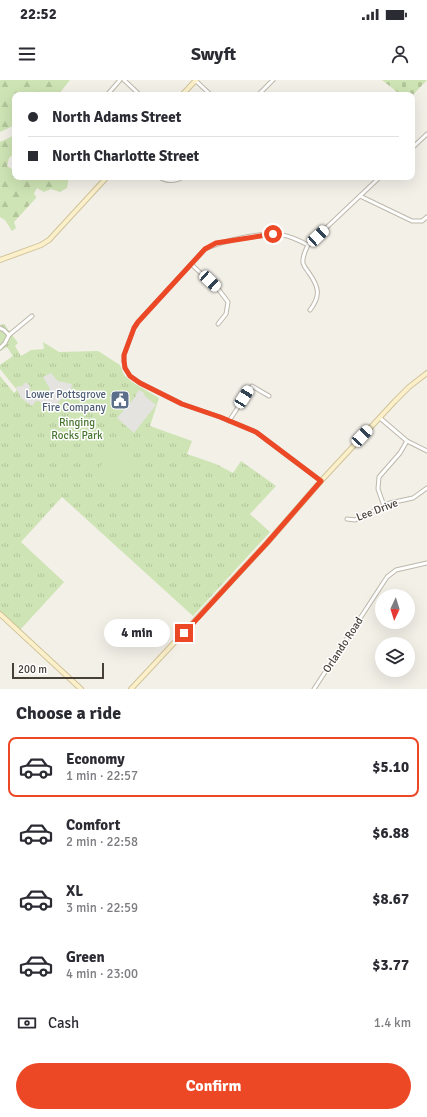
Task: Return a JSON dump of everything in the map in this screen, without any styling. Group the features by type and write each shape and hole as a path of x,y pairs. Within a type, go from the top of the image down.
{"main road":[{"path":"185,92 196,80"},
{"path":"0,260 41,245 49,240 103,180"},
{"path":"131,689 267,543 321,481 408,388 427,373"},
{"path":"0,614 81,689"}],"street":[{"path":"110,92 120,80"},
{"path":"124,80 137,92"},
{"path":"196,80 208,92"},
{"path":"261,92 273,80"},
{"path":"415,145 427,134"},
{"path":"164,180 176,180"},
{"path":"310,310 316,300 317,288 316,282 303,262 304,253 308,245 377,180"},
{"path":"360,196 412,221 422,221 427,217"},
{"path":"308,245 281,235 262,235 216,243 205,249 138,322 134,328 124,355 124,361 125,368 130,376 140,383 182,404 256,432 321,481"},
{"path":"191,264 219,290 228,302 226,314 218,324"},
{"path":"0,348 5,343 9,334 32,316"},
{"path":"0,328 9,334"},
{"path":"229,421 252,386 269,396"},
{"path":"380,418 408,441 427,451"},
{"path":"384,506 378,489 379,477 400,453 408,441"},
{"name":"Lee Drive","path":"347,520 355,520 384,506 413,498 427,488"},
{"name":"Orlando Road","path":"314,689 387,577 396,570 427,563"}],"green space":[{"path":"0,80 70,80 60,92 12,92 12,126 0,132"},
{"path":"382,80 427,80 415,93 397,92"},
{"path":"12,136 12,156 9,158 7,166 12,169 12,180 68,180 67,188 60,192 51,189 44,192 37,188 34,193 36,198 14,222 16,228 12,231 5,220 0,217 0,142"},
{"name":"Ringing Rocks Park","path":"4,324 18,343 15,346 21,356 31,350 44,349 43,342 59,352 98,351 120,365 124,375 132,382 159,398 150,426 192,441 187,454 216,464 233,473 241,461 276,486 250,514 270,532 193,616 62,497 21,542 64,582 20,630 0,611 0,376 14,393 17,390 0,369 0,365 13,356 7,347 0,351 0,325"},
{"path":"111,453 115,453 136,470 127,481 116,487 111,487 105,484 94,474"}],"shaded area":[{"path":"51,373 58,381 72,384 71,391 48,411 39,401 36,401 32,406 21,398 16,387 22,386 26,382 31,387 29,388 30,390 36,396 42,396 48,392 50,389 43,377"},
{"path":"139,390 156,405 134,433 117,418 136,396"}],"place":[{"name":"Lower Pottsgrove Fire Company","path":"120,400"}],"route":[{"path":"184,633 267,543 321,481 256,432 220,417 182,404 140,383 130,376 125,368 124,355 134,328 138,322 205,249 216,243 273,234"}]}
